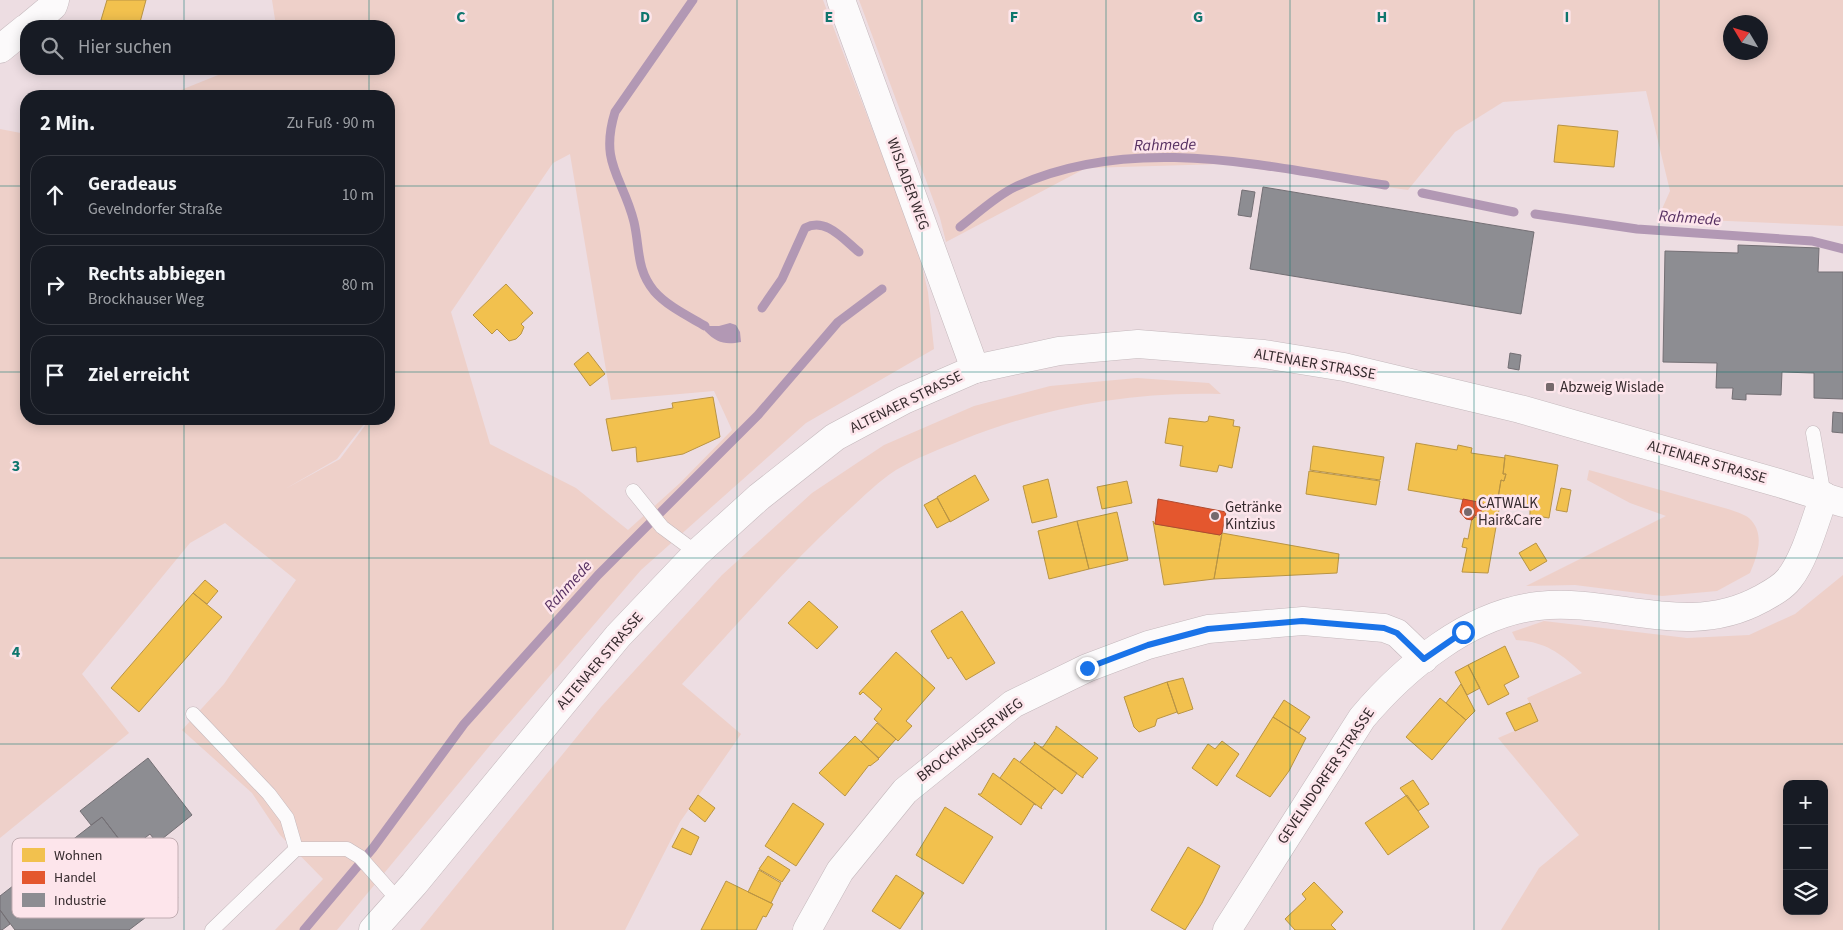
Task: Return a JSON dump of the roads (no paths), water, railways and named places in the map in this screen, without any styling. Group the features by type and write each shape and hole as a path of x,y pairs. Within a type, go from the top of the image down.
{"street":[{"path":"36,20 53,6 55,0"},
{"name":"WISLADER WEG","path":"841,0 975,369"},
{"path":"0,49 20,33"},
{"name":"ALTENAER STRASSE","path":"373,930 618,636 697,553 759,497 835,437 904,400 975,369 1059,351 1138,344 1264,354 1344,367 1520,409 1834,500"},
{"name":"GEVELNDORFER STRASSE","path":"1228,930 1362,718 1384,692 1424,659 1463,632 1501,615 1537,606 1572,605 1660,617 1729,614 1771,593 1788,580 1834,500"},
{"name":"BROCKHAUSER WEG","path":"807,930 840,871 905,791 1013,704 1087,668 1148,645 1208,629 1302,621 1384,628 1397,633 1424,659"}],"lane":[{"path":"1813,433 1834,500"},
{"path":"633,491 662,526 697,553"},
{"path":"193,714 269,794 287,818 296,848"},
{"path":"212,930 296,848 347,849 364,862 399,900"}],"waterway":[{"path":"693,0 615,112 610,145 614,170 634,222 641,266 648,283 665,301 705,326"},
{"name":"Rahmede","path":"960,227 994,200 1015,187 1060,171 1105,161 1152,158 1246,163 1385,185"},
{"name":"Rahmede","path":"1422,193 1514,212"},
{"name":"Rahmede","path":"1535,214 1637,229 1812,241 1843,249"},
{"path":"762,308 782,279 805,228 813,225 827,227 859,252"},
{"name":"Rahmede","path":"304,930 373,848 464,724 598,575 758,415 838,322 882,289"}],"place":[{"name":"Abzweig Wislade","path":"1550,387"},
{"name":"CATWALK Hair&Care","path":"1468,512"},
{"name":"Getränke Kintzius","path":"1215,516"}]}
